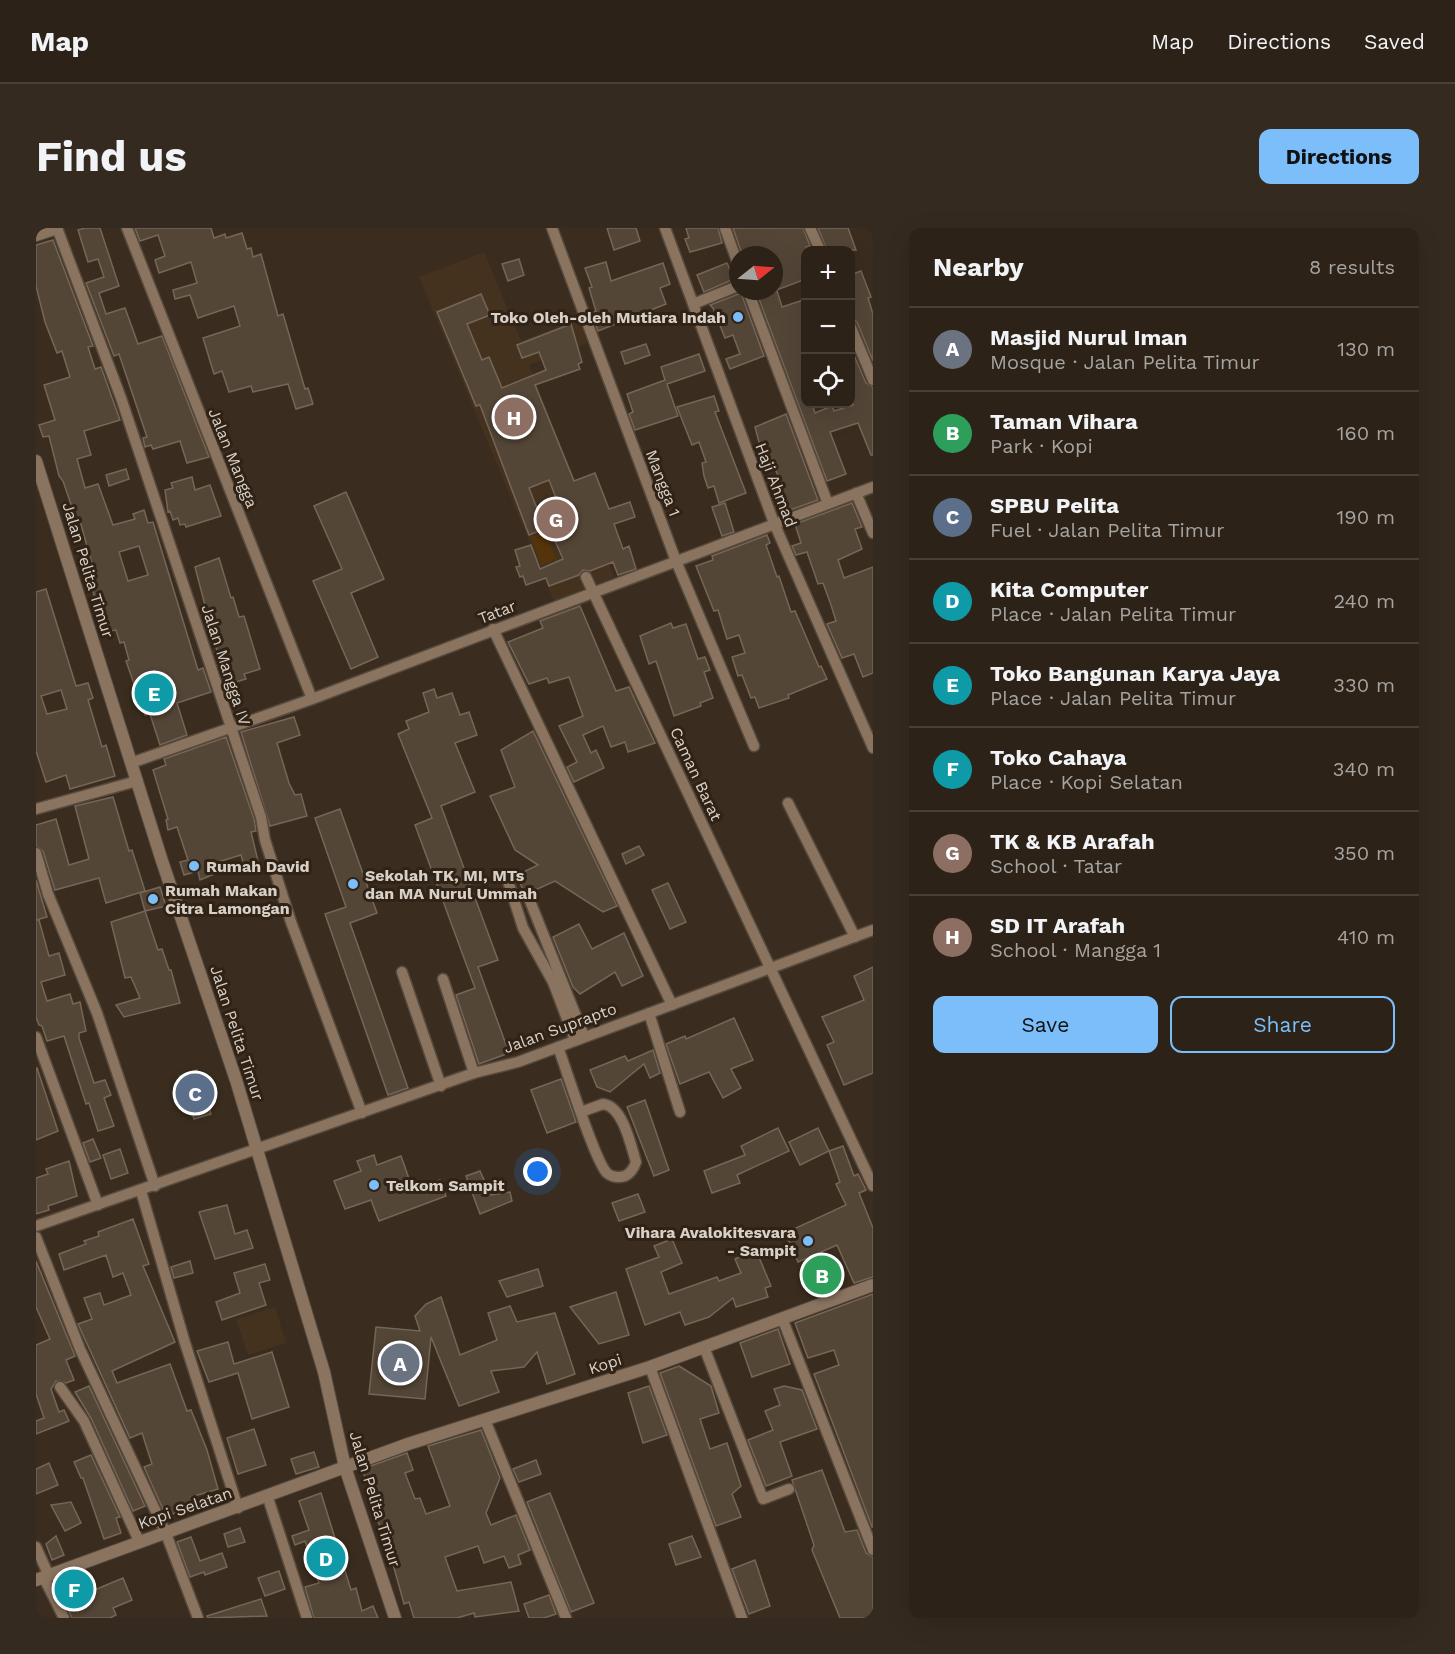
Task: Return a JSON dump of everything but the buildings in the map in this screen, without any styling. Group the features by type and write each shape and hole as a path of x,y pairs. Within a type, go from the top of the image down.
{"street":[{"path":"36,235 57,228"},
{"name":"Jalan Mangga IV","path":"57,228 121,398 232,728 291,922 362,1113"},
{"name":"Jalan Mangga","path":"127,228 312,699"},
{"name":"Mangga 1","path":"552,228 676,561 754,746"},
{"name":"Haji Ahmad","path":"665,228 774,523 873,748"},
{"path":"725,228 732,246"},
{"path":"810,228 818,246"},
{"path":"693,304 729,290"},
{"path":"751,300 828,504"},
{"path":"855,337 873,380"},
{"name":"Jalan Pelita Timur","path":"36,461 257,1150 324,1372 345,1467 395,1618"},
{"name":"Tatar","path":"131,763 312,699 873,487"},
{"path":"856,493 873,533"},
{"name":"Caman Barat","path":"586,578 873,1186"},
{"path":"493,629 672,1005"},
{"path":"36,809 137,781"},
{"path":"788,803 855,937"},
{"path":"36,853 48,894 97,1013 155,1186"},
{"path":"507,878 523,928 580,1038"},
{"path":"528,896 580,1038"},
{"name":"Jalan Suprapto","path":"36,1226 474,1073 518,1062 873,930"},
{"path":"402,972 441,1086"},
{"path":"443,979 474,1073"},
{"path":"649,1013 680,1112"},
{"path":"36,1037 98,1205"},
{"path":"558,1047 581,1112 602,1167 611,1176 620,1177 630,1172 636,1162 626,1131 614,1108 603,1104 581,1112"},
{"path":"141,1191 182,1333 238,1508"},
{"path":"36,1238 80,1349 165,1532 198,1618"},
{"name":"Kopi","path":"345,1467 650,1367 873,1285"},
{"path":"782,1317 873,1550"},
{"path":"704,1347 762,1499 789,1489"},
{"path":"650,1367 742,1618"},
{"path":"60,1387 84,1421 139,1541"},
{"path":"485,1420 566,1618"},
{"name":"Kopi Selatan","path":"43,1578 139,1541 268,1498 345,1467"},
{"path":"268,1498 307,1618"},
{"path":"36,1547 43,1578 64,1618"}],"shaded area":[{"path":"484,252 521,341 578,319 587,343 529,365 614,577 554,601 419,277"},
{"path":"545,532 556,559 542,565 531,537"},
{"path":"832,1255 843,1283 811,1294 801,1267"},
{"path":"275,1307 286,1343 248,1355 236,1319"}],"place":[{"name":"Toko Oleh-oleh Mutiara Indah","path":"738,317"},
{"name":"SD IT Arafah","path":"514,417"},
{"name":"TK & KB Arafah","path":"556,519"},
{"name":"Toko Bangunan Karya Jaya","path":"154,693"},
{"name":"Rumah David","path":"194,866"},
{"name":"Sekolah TK, MI, MTs dan MA Nurul Ummah","path":"353,884"},
{"name":"Rumah Makan Citra Lamongan","path":"153,899"},
{"name":"SPBU Pelita","path":"195,1093"},
{"name":"Telkom Sampit","path":"374,1185"},
{"name":"Vihara Avalokitesvara - Sampit","path":"808,1241"},
{"name":"Taman Vihara","path":"822,1275"},
{"name":"Masjid Nurul Iman","path":"400,1363"},
{"name":"Kita Computer","path":"326,1558"},
{"name":"Toko Cahaya","path":"74,1589"}]}
